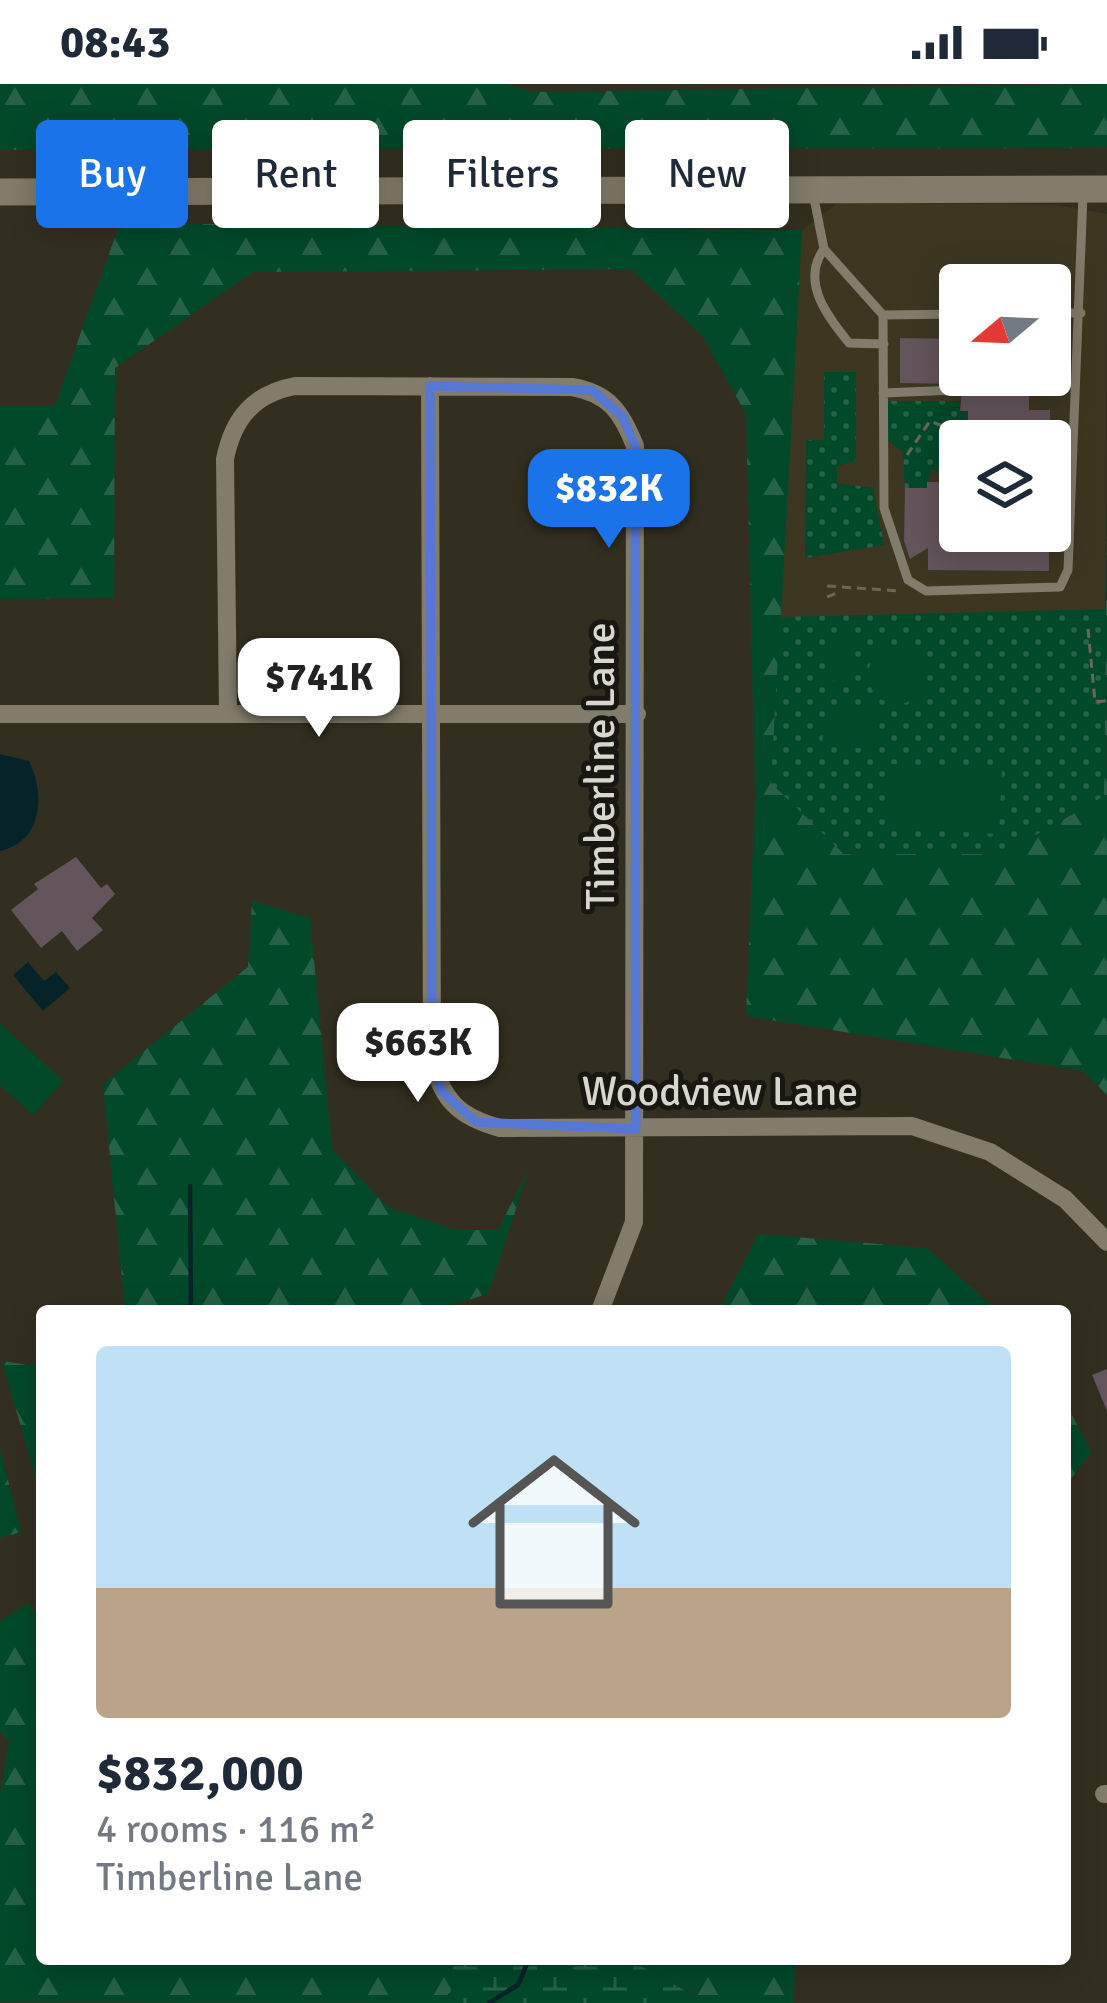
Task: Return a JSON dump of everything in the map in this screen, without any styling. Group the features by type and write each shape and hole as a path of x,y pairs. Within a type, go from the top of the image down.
{"street":[{"path":"0,192 1095,189"},
{"name":"Woodview Lane","path":"430,386 432,1059 442,1092 456,1110 500,1128 912,1126 990,1152 1066,1198 1107,1242"},
{"name":"Timberline Lane","path":"228,712 225,459 231,429 258,398 277,389 572,387 592,390 623,417 635,446 634,1222 602,1305"},
{"path":"0,714 637,714"}],"lane":[{"path":"813,188 824,249 883,315 884,508 902,571 926,591 1050,590 1066,580 1081,313 1095,189"},
{"path":"824,249 817,259 816,296 849,343 884,344"},
{"path":"1071,313 1081,313"},
{"path":"883,315 939,314"},
{"path":"883,392 939,390"}],"path":[{"path":"908,455 930,421 939,425"},
{"path":"827,586 841,591 926,591"},
{"path":"827,597 841,591"},
{"path":"1088,628 1095,702 1107,701"}],"highlighted area":[{"path":"430,386 592,390 623,417 635,446 636,1129 476,1122 442,1092 432,1059"}],"shaded area":[{"path":"839,202 1055,205 1107,214 1104,796 771,783 802,230"}],"green space":[{"path":"0,84 507,84 534,92 1107,84 1107,148 789,149 789,120 625,120 625,149 601,149 601,120 403,120 403,149 379,149 379,120 212,120 212,150 188,150 188,120 36,120 36,150 0,150"},
{"path":"188,224 212,224 212,228 802,230 772,783 844,854 1003,854 1104,796 1107,510 1107,1095 1083,1071 746,1016 755,796 746,414 703,337 631,269 253,272 115,368 114,598 0,599 0,405 55,405 118,228 188,228"},
{"path":"824,372 856,372 856,461 837,466 837,483 873,488 884,545 805,558 806,440 824,440"},
{"path":"883,401 960,401 960,410 968,411 968,420 939,420 939,472 931,469 927,488 905,488 903,452 883,437"},
{"path":"1106,609 1104,796 1003,854 844,854 771,783 780,617"},
{"path":"825,635 851,635 851,680 825,681"},
{"path":"897,646 917,655 926,675 917,695 897,704 877,695 868,675 877,655"},
{"path":"826,707 881,710 876,750 822,744"},
{"path":"888,764 1002,769 999,834 885,828"},
{"path":"252,901 310,918 332,1149 388,1207 456,1230 498,1230 530,1166 488,1294 451,1305 124,1305 103,1084 248,967"},
{"path":"0,1023 63,1081 33,1115 0,1085"},
{"path":"758,1234 927,1248 991,1305 722,1305"},
{"path":"2,1361 36,1366 36,1479"},
{"path":"1071,1413 1091,1452 1071,1479"},
{"path":"0,1448 21,1532 0,1538"},
{"path":"29,1603 36,1614 36,1965 450,1965 451,1992 438,2003 0,2002 0,1793 9,1742 0,1731 0,1621"},
{"path":"450,1965 639,1965 695,1996 693,2003 438,2003 451,1992"},
{"path":"638,1965 796,1965 793,2003 693,2003 695,1995"}],"water":[{"path":"0,754 29,761 38,802 25,838 0,851"},
{"path":"28,962 44,981 56,972 70,988 43,1011 13,975"}],"building":[{"path":"900,338 939,339 939,384 900,383"},
{"path":"962,396 1029,396 1029,410 1050,410 1050,420 968,420 968,411 960,411"},
{"path":"927,482 939,482 939,552 1049,552 1049,571 928,570 928,548 910,559 904,541 905,488 927,488"},
{"path":"76,857 101,888 107,884 115,894 92,918 103,930 77,951 62,931 41,948 11,910 38,889 34,884"},
{"path":"1107,1369 1107,1411 1092,1375"}],"waterway":[{"path":"190,1186 191,1305"},
{"path":"489,2003 518,1985 526,1965"}]}
